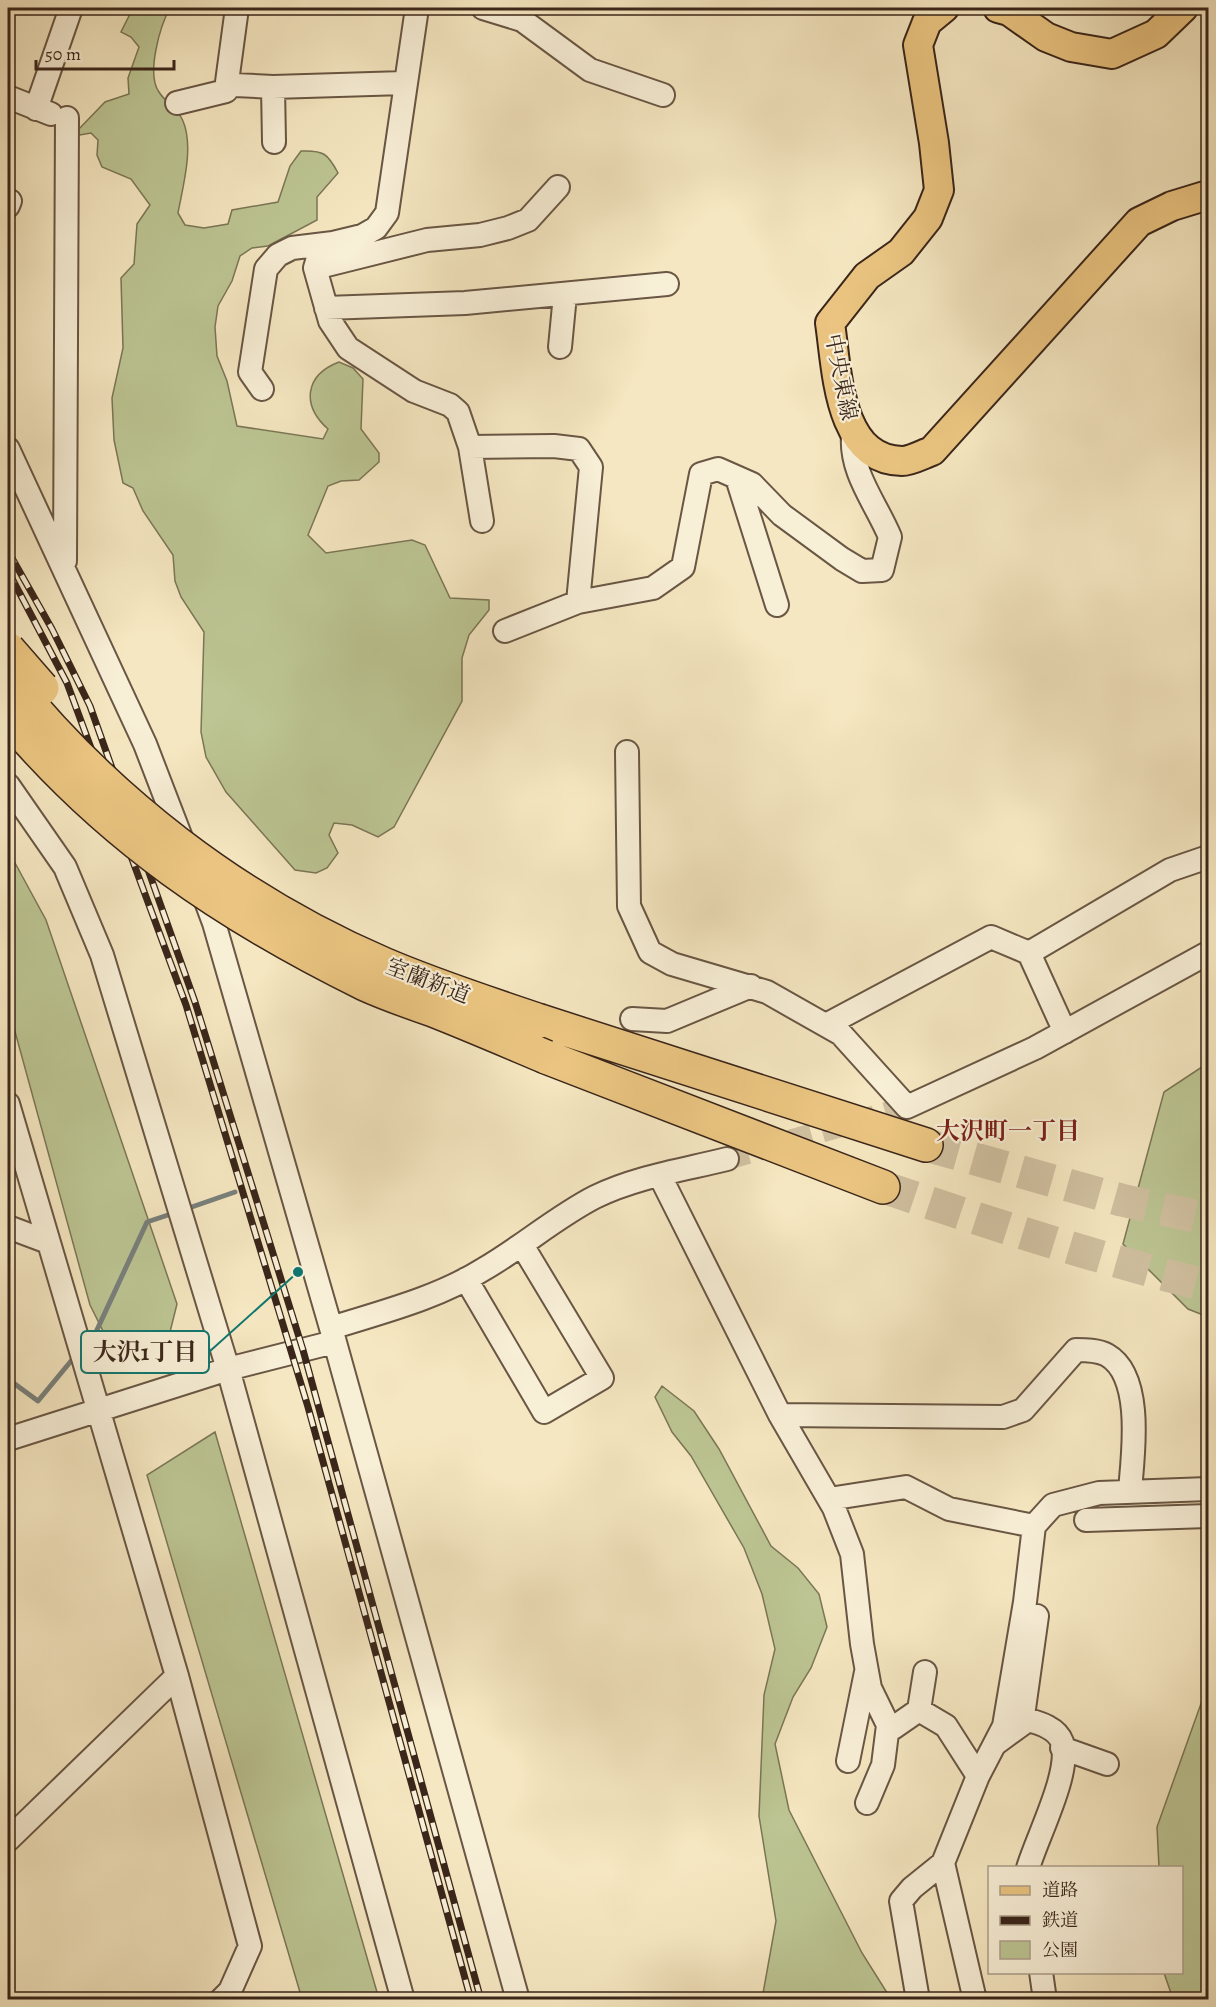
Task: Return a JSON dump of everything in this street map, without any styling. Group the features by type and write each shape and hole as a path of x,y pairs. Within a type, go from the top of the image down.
{"highway":[{"path":"8,649 111,762 196,834 267,882 328,918 423,963 504,1009"},
{"name":"室蘭新道","path":"8,678 99,779 167,835 228,880 305,926 382,963 457,994 926,1145"},
{"name":"室蘭新道","path":"8,717 92,805 165,866 225,908 367,984 546,1057 883,1187"},
{"path":"8,750 49,794 119,857 201,917 276,959 316,975 367,984"}],"main road":[{"name":"中央東線","path":"944,8 927,22 918,45 939,190 928,218 901,252 867,276 830,323 839,392 854,435 880,457 903,461 932,451 1139,222 1172,206 1209,195"},
{"path":"998,8 1009,11 1046,37 1071,47 1112,54 1156,34 1183,8"}],"street":[{"path":"36,109 71,8"},
{"path":"177,103 226,91 237,8"},
{"path":"262,389 250,372 266,269 278,255 292,248 333,243 362,236 376,228 387,213 404,83 417,8"},
{"path":"483,8 522,20 590,70 663,95"},
{"path":"227,82 235,86 273,87 404,83"},
{"path":"273,87 274,142"},
{"path":"8,97 36,109 73,118 65,568"},
{"path":"315,268 427,240 480,235 508,228 528,220 558,187"},
{"path":"333,243 322,251 315,268 330,321 348,348 414,391 450,405 458,412 470,447 482,521"},
{"path":"326,308 465,303 667,284"},
{"path":"560,347 564,295"},
{"path":"505,631 578,603 653,588 683,567 701,474 718,469 752,484 783,515 842,559 862,571 882,570 890,537 858,474 852,449 854,435"},
{"path":"470,447 554,446 579,449 591,466 578,603"},
{"path":"8,449 145,744 214,923 333,1335 518,2000"},
{"path":"737,478 777,605"},
{"path":"627,752 629,906 650,952 672,964 751,986 841,1034 907,1107 1065,1032 1209,953"},
{"path":"8,785 65,867 102,955 228,1369 403,2000"},
{"path":"1029,953 1170,870 1209,857"},
{"path":"826,1025 991,936 1029,953 1065,1032"},
{"path":"632,1019 667,1021 751,986"},
{"path":"8,1104 100,1409 177,1676 250,1946 230,1991 220,2000"},
{"path":"8,1439 333,1335 466,1279 596,1197 631,1183 727,1159"},
{"path":"660,1176 780,1415 829,1499 852,1554 870,1688 888,1725 883,1765 867,1803"},
{"path":"8,1227 48,1242"},
{"path":"466,1279 544,1412 603,1378 522,1245"},
{"path":"780,1415 1003,1417 1023,1410 1076,1350 1090,1350 1107,1355 1122,1370 1131,1397 1134,1448 1130,1490"},
{"path":"829,1499 906,1487 949,1509 1034,1526"},
{"path":"918,2000 901,1901 912,1888 943,1863 978,1776 1004,1726 1025,1602 1034,1526 1053,1505 1099,1493 1130,1490 1209,1489"},
{"path":"1086,1520 1209,1516"},
{"path":"1023,1723 1038,1611"},
{"path":"848,1761 866,1667"},
{"path":"888,1725 893,1728 919,1710 925,1672"},
{"path":"8,1840 177,1676"},
{"path":"919,1710 946,1726 978,1776"},
{"path":"994,1744 1028,1720 1047,1726 1062,1742 1064,1762 1048,1816 1029,1866"},
{"path":"1062,1748 1107,1764"},
{"path":"943,1863 975,2000"},
{"path":"1041,1974 1045,2000"}],"green space":[{"path":"133,8 170,8 162,26 156,50 154,74 159,92 181,117 186,131 188,154 178,213 185,225 204,228 228,224 232,210 278,202 290,166 301,151 315,151 328,157 338,173 317,197 317,220 268,246 252,248 240,256 232,281 218,306 215,327 217,356 227,381 237,426 323,439 328,429 319,420 311,401 313,383 319,375 339,362 353,368 363,379 361,429 379,453 379,462 359,480 341,481 328,486 308,535 326,553 412,540 425,545 450,598 489,600 489,610 469,635 462,658 462,701 394,827 378,837 352,825 334,823 329,835 338,853 327,868 316,873 295,870 226,792 206,757 201,732 204,632 181,597 175,581 173,555 143,511 133,488 123,483 114,440 112,398 123,348 121,278 134,264 137,224 150,205 131,179 102,167 97,155 98,140 91,133 80,135 77,131 105,102 129,94 128,78 139,47 131,37 121,32"},
{"path":"8,850 46,920 177,1304 167,1344 119,1363 90,1305 8,1006"},
{"path":"1208,1063 1208,1317 1188,1309 1123,1244 1164,1092"},
{"path":"662,1386 694,1411 719,1449 771,1546 798,1568 819,1594 827,1627 811,1668 793,1697 775,1744 789,1810 862,1953 891,1999 762,1999 776,1921 759,1816 764,1695 775,1649 762,1594 744,1548 691,1456 672,1432 655,1397"},
{"path":"215,1432 379,1999 302,1999 147,1475"},
{"path":"1208,1684 1208,1999 1173,1999 1164,1974 1183,1974 1183,1866 1159,1866 1157,1827"}],"waterway":[{"path":"186,1209 235,1192"},
{"path":"86,1344 96,1332 147,1222 174,1213"},
{"path":"8,1379 38,1401 76,1355"}],"tunnel":[{"path":"727,1159 907,1107"},
{"path":"926,1145 1121,1200 1208,1219"},
{"path":"883,1187 1045,1240 1208,1286"}],"railway":[{"path":"8,551 52,629 90,706 195,1002 303,1350 481,2000"},
{"path":"8,571 67,683 186,1005 308,1407 471,2000"}],"place":[{"name":"大沢1丁目","path":"298,1272"}],"district":[{"name":"大沢町一丁目","path":"1008,1131"}]}
